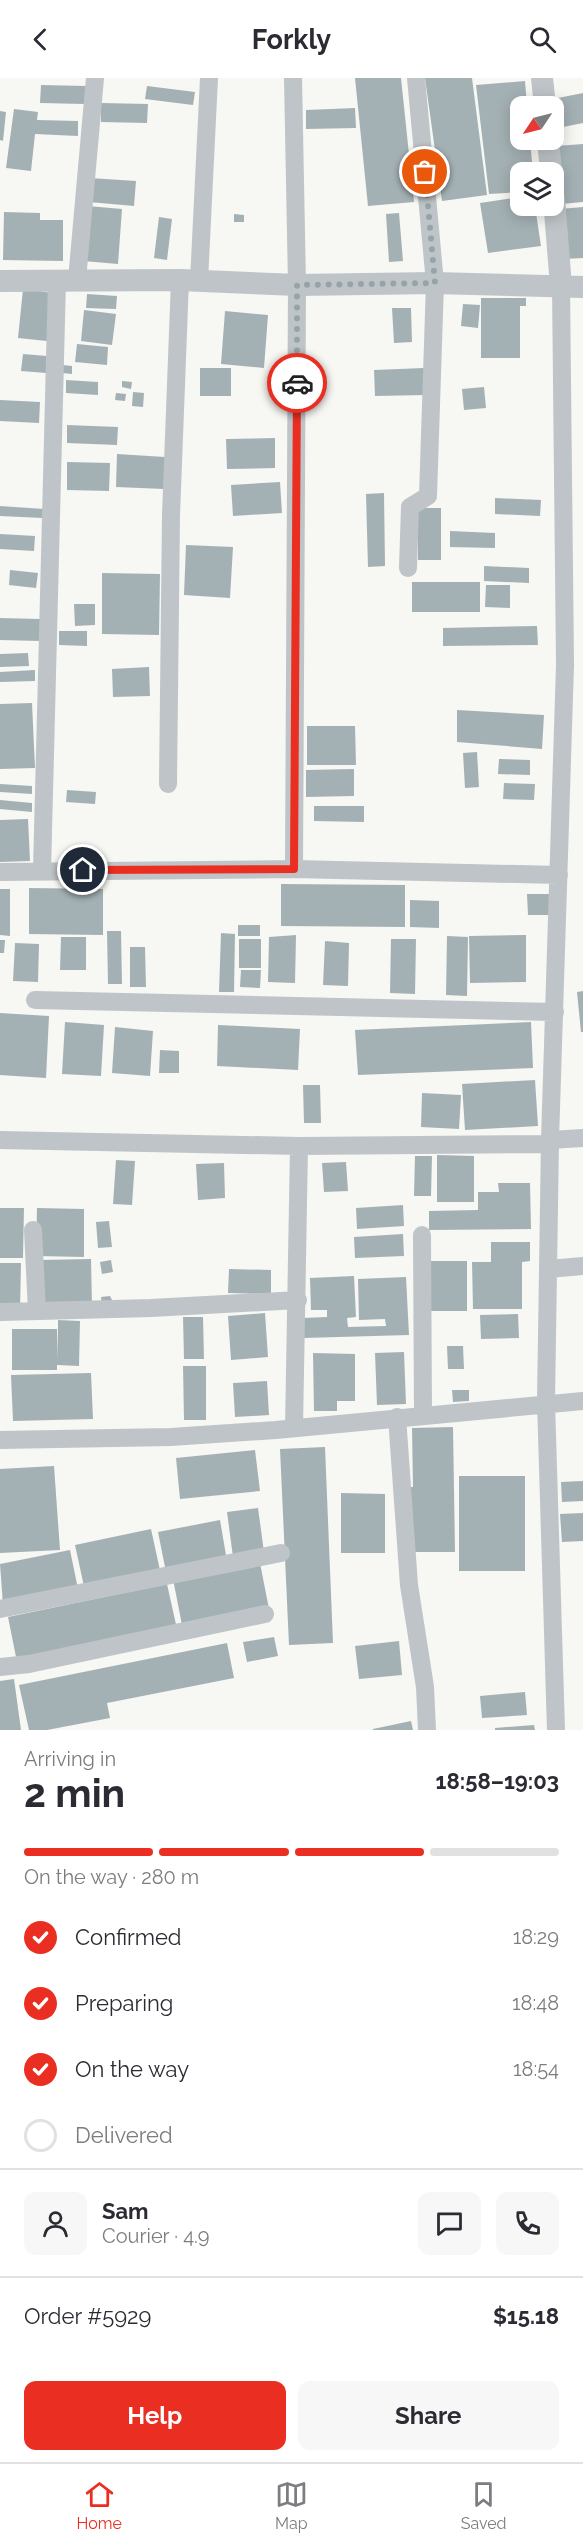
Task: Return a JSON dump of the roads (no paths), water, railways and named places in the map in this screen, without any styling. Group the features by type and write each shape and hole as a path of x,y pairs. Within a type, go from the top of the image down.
{"street":[{"path":"42,871 67,280 95,78"},
{"path":"168,784 171,514 189,280 209,78"},
{"path":"293,78 297,285 294,869"},
{"path":"408,568 410,507 428,496 435,283 416,78"},
{"path":"542,78 544,96"},
{"path":"556,1730 546,1402 565,666 572,286 558,216"},
{"path":"0,281 189,280 297,285 435,283 572,286"},
{"path":"0,872 294,869 559,875"},
{"path":"35,1000 555,1012"},
{"path":"0,1140 299,1146 551,1142 583,1138"},
{"path":"294,1428 299,1146"},
{"path":"33,1230 37,1311"},
{"path":"422,1235 423,1414"},
{"path":"548,1269 583,1266"},
{"path":"1,1312 151,1308 298,1300"},
{"path":"0,1440 171,1437 294,1428 546,1402 583,1401"},
{"path":"397,1417 409,1586 425,1687 427,1730"},
{"path":"0,1609 281,1553"},
{"path":"0,1667 29,1664 264,1614"}]}
